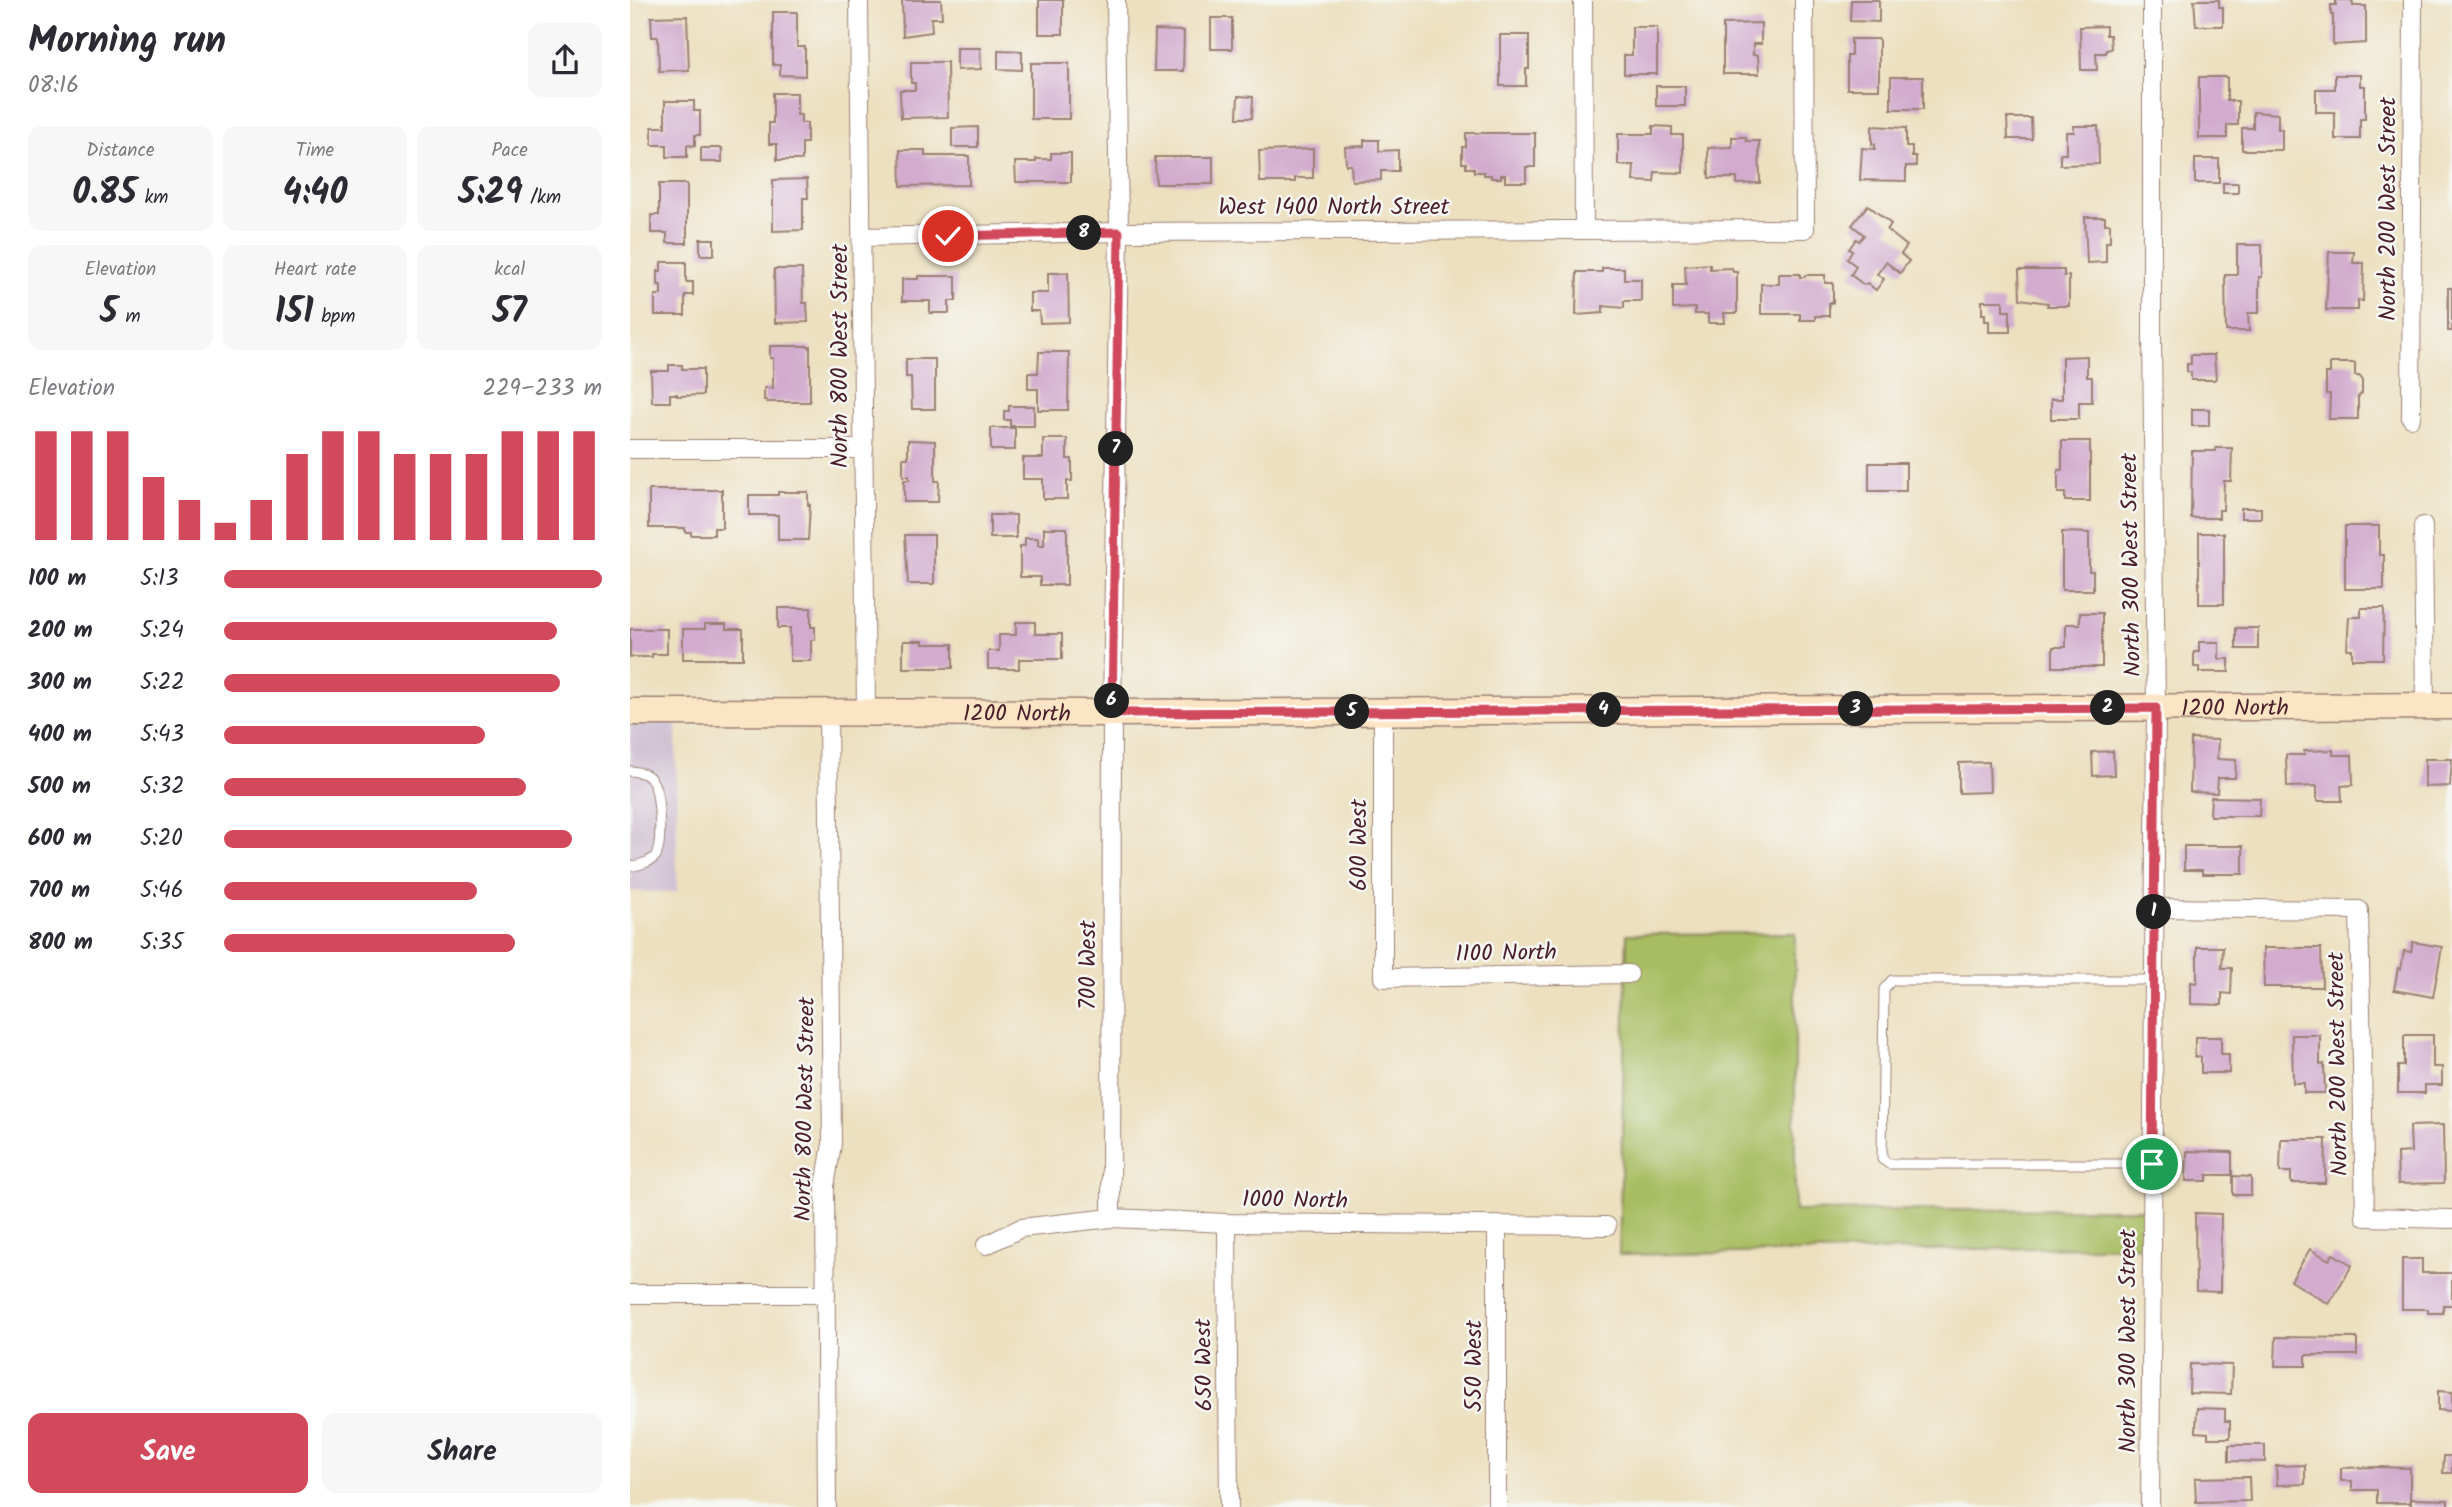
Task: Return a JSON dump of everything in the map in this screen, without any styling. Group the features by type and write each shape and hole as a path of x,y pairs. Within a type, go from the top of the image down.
{"street":[{"name":"North 800 West Street","path":"859,0 866,712"},
{"name":"700 West","path":"1111,1218 1112,713 1119,232 1116,0"},
{"path":"1583,0 1584,230"},
{"name":"West 1400 North Street","path":"862,237 1119,232 1805,229 1804,0"},
{"name":"North 300 West Street","path":"2150,1507 2156,708 2152,0"},
{"name":"North 200 West Street","path":"2411,418 2413,0"},
{"path":"630,449 864,449"},
{"path":"2423,526 2425,706"},
{"name":"1200 North","path":"630,712 1112,713 2452,706"},
{"name":"North 800 West Street","path":"827,1507 825,1186 832,1144 828,712"},
{"name":"600 West","path":"1383,712 1383,978"},
{"name":"North 200 West Street","path":"2154,908 2359,910 2365,1217 2452,1219"},
{"name":"1100 North","path":"1383,978 1629,974"},
{"name":"1000 North","path":"986,1245 1021,1228 1111,1218 1227,1223 1607,1226"},
{"name":"650 West","path":"1227,1223 1229,1507"},
{"name":"550 West","path":"1497,1226 1497,1507"},
{"path":"630,1294 826,1294"}],"lane":[{"path":"630,771 643,772 654,783 658,802 660,849 654,858 630,866"},
{"path":"2152,1164 1889,1164 1882,1158 1884,989 1892,980 2154,980"}],"shaded area":[{"path":"630,712 676,712 677,892 630,891"}],"green space":[{"path":"1795,933 1795,1211 2152,1209 2152,1246 1619,1255 1627,934"}],"building":[{"path":"902,0 941,0 942,18 931,18 932,32 903,36"},
{"path":"1039,0 1063,0 1063,34 1039,34"},
{"path":"1851,0 1879,0 1879,22 1850,21"},
{"path":"2194,0 2219,0 2219,7 2223,7 2223,26 2196,26"},
{"path":"2336,0 2352,0 2353,6 2366,6 2366,43 2333,45 2331,5 2336,5"},
{"path":"773,12 797,12 797,47 805,47 805,76 780,75 780,65 773,65"},
{"path":"687,16 689,70 659,71 658,37 652,37 651,17"},
{"path":"1211,18 1232,18 1232,49 1211,49"},
{"path":"1761,23 1761,44 1753,44 1753,55 1758,55 1759,74 1723,74 1723,24"},
{"path":"2106,26 2111,49 2106,50 2106,53 2096,53 2097,70 2081,70 2080,27"},
{"path":"1632,27 1657,27 1657,74 1624,74 1624,55 1632,55"},
{"path":"1155,30 1184,31 1183,71 1154,71"},
{"path":"1500,35 1529,35 1526,86 1500,86"},
{"path":"1851,39 1879,39 1879,89 1847,89 1847,56 1851,56"},
{"path":"957,48 980,48 981,69 957,70"},
{"path":"998,50 1022,51 1022,70 998,69"},
{"path":"911,62 947,62 948,117 901,118 900,90 915,90 915,83 911,83"},
{"path":"1031,63 1069,63 1069,119 1031,119"},
{"path":"2335,75 2360,75 2360,86 2365,86 2365,119 2360,119 2360,139 2335,139 2335,112 2316,112 2316,89 2335,89"},
{"path":"1891,77 1923,77 1923,109 1891,109"},
{"path":"2199,77 2227,77 2227,101 2238,101 2238,125 2227,125 2227,138 2199,138"},
{"path":"1656,86 1685,86 1685,106 1656,106"},
{"path":"773,93 797,93 797,115 801,115 801,123 807,123 807,143 802,143 802,160 777,160 777,144 769,144 769,123 773,123"},
{"path":"1238,96 1253,97 1252,118 1237,118"},
{"path":"665,101 694,101 694,111 700,111 700,135 695,135 695,146 687,145 687,157 667,157 667,145 652,145 652,127 665,127"},
{"path":"2253,112 2278,114 2278,129 2282,129 2282,150 2242,150 2242,128 2253,128"},
{"path":"2007,118 2031,118 2032,139 2008,139"},
{"path":"1653,126 1672,127 1672,135 1683,135 1683,173 1655,172 1654,182 1633,181 1634,165 1618,165 1618,134 1653,134"},
{"path":"1872,126 1906,128 1906,147 1912,147 1916,166 1906,166 1906,181 1860,180 1862,148 1875,149 1875,144 1872,144"},
{"path":"2074,126 2098,126 2099,164 2060,165 2060,154 2066,154 2066,132 2074,132"},
{"path":"978,127 978,147 952,147 952,128"},
{"path":"1466,133 1535,133 1535,167 1526,167 1526,182 1505,182 1505,175 1491,178 1491,175 1484,175 1484,172 1474,172 1474,168 1466,168 1466,163 1462,163 1462,147 1466,147"},
{"path":"1732,137 1759,141 1760,183 1737,184 1737,178 1709,178 1708,148 1732,147"},
{"path":"1364,140 1379,140 1379,151 1398,150 1398,171 1381,171 1381,180 1352,181 1351,165 1346,165 1345,147 1364,146"},
{"path":"701,148 722,148 722,162 701,162"},
{"path":"1313,149 1313,178 1295,178 1295,182 1260,182 1259,151"},
{"path":"900,150 925,150 925,156 969,156 969,185 901,186"},
{"path":"1051,153 1071,153 1071,182 1016,182 1015,162 1051,159"},
{"path":"1155,157 1213,157 1213,184 1156,184"},
{"path":"2195,159 2219,159 2219,183 2195,183"},
{"path":"807,179 808,198 803,198 803,230 773,231 773,180"},
{"path":"2223,183 2238,183 2238,193 2223,193"},
{"path":"659,184 687,184 687,243 667,243 667,233 651,233 651,215 659,215"},
{"path":"1868,205 1891,224 1887,230 1907,246 1901,254 1909,261 1900,273 1886,262 1877,274 1884,279 1876,290 1851,275 1856,266 1847,259 1852,251 1849,249 1856,239 1859,241 1864,235 1852,225"},
{"path":"2085,217 2105,217 2105,224 2110,224 2106,262 2087,263"},
{"path":"700,239 714,239 714,255 700,255"},
{"path":"2237,245 2262,245 2259,313 2248,313 2249,331 2226,331 2225,275 2237,275"},
{"path":"2329,252 2354,252 2353,263 2364,263 2363,301 2358,300 2358,310 2326,310"},
{"path":"661,262 686,262 686,282 693,282 693,295 685,295 685,315 655,315 655,295 661,295 658,271 661,271"},
{"path":"1710,264 1710,269 1732,268 1733,272 1737,272 1737,313 1724,313 1725,323 1708,323 1708,314 1695,314 1695,308 1673,309 1673,285 1686,285 1685,266"},
{"path":"1602,268 1624,268 1624,279 1641,279 1641,301 1624,301 1624,308 1603,306 1603,313 1576,315 1577,272 1602,272"},
{"path":"774,269 802,269 803,303 807,303 808,322 775,323"},
{"path":"2019,270 2064,270 2064,276 2069,276 2069,306 2047,306 2048,303 2020,299"},
{"path":"1048,273 1068,273 1069,322 1040,323 1039,311 1030,311 1030,293 1048,293"},
{"path":"1779,274 1800,274 1800,277 1825,275 1825,283 1833,283 1833,303 1829,303 1829,316 1800,320 1800,314 1761,314 1761,284 1779,284"},
{"path":"918,276 956,276 956,301 949,301 949,313 930,313 930,301 902,301 902,279 918,279"},
{"path":"2448,288 2452,288 2452,331 2448,331"},
{"path":"1982,301 2003,301 2003,311 2010,311 2010,332 1989,332 1989,321 1985,321 1985,314 1982,314"},
{"path":"770,346 810,346 810,402 764,400 764,388 773,388 773,358 770,358"},
{"path":"1039,352 1069,352 1068,410 1038,410 1038,389 1028,389 1028,373 1038,373"},
{"path":"2191,355 2214,355 2214,380 2191,380 2187,364 2191,364"},
{"path":"2087,356 2087,377 2092,377 2092,402 2079,402 2079,419 2051,419 2051,399 2062,399 2062,357"},
{"path":"906,359 935,359 935,409 912,409 911,377 906,377"},
{"path":"2330,363 2355,363 2355,376 2362,379 2362,393 2358,397 2358,419 2329,419 2330,394 2326,394 2326,373 2330,373"},
{"path":"669,365 682,365 682,369 703,369 703,395 670,394 670,402 652,402 651,371 669,371"},
{"path":"1009,406 1034,406 1034,426 1010,426 1010,420 1004,420 1004,411 1009,411"},
{"path":"2192,409 2209,409 2209,426 2192,426"},
{"path":"991,428 1015,428 1015,450 991,450"},
{"path":"1043,439 1067,439 1067,459 1072,459 1072,481 1067,481 1067,499 1043,499 1043,479 1023,479 1023,458 1043,458"},
{"path":"908,440 935,441 938,502 904,502 904,480 909,480 909,476 903,476 903,458 908,458"},
{"path":"2062,441 2090,441 2090,501 2065,501 2065,493 2058,493 2058,470 2062,470"},
{"path":"2216,448 2232,448 2231,481 2224,481 2223,510 2219,510 2219,518 2191,518 2192,451 2216,451"},
{"path":"1869,463 1906,463 1906,491 1869,491"},
{"path":"649,490 722,490 722,528 714,528 714,535 691,535 691,532 685,532 685,528 649,528"},
{"path":"778,492 808,492 808,540 778,540 778,515 749,515 749,495 778,495"},
{"path":"2241,508 2261,508 2261,518 2241,518"},
{"path":"990,515 1016,515 1016,538 990,538"},
{"path":"2345,526 2379,526 2379,555 2384,555 2384,589 2345,589"},
{"path":"1044,528 1067,528 1067,585 1040,585 1040,577 1020,577 1020,546 1025,546 1025,538 1038,538 1038,545 1044,545"},
{"path":"2062,532 2089,533 2089,571 2093,571 2093,590 2062,590"},
{"path":"2199,533 2224,533 2224,604 2199,604"},
{"path":"905,535 934,535 934,584 908,584"},
{"path":"778,608 811,608 811,627 815,627 815,640 811,640 811,661 790,661 790,628 778,628"},
{"path":"2361,608 2384,608 2383,659 2352,659 2352,649 2347,649 2349,617 2361,617"},
{"path":"2080,613 2102,613 2102,667 2053,667 2053,647 2066,647 2066,624 2080,624"},
{"path":"1016,622 1035,622 1035,634 1062,634 1062,659 1019,659 1019,669 988,669 988,651 999,651 999,635 1016,635"},
{"path":"705,624 726,624 726,629 743,629 743,659 683,659 683,629 705,629"},
{"path":"2236,628 2258,628 2258,649 2236,649"},
{"path":"630,629 667,629 667,654 630,657"},
{"path":"903,641 953,644 953,668 903,668"},
{"path":"2199,642 2219,642 2219,659 2229,659 2229,672 2199,672 2199,667 2194,667 2194,652 2199,652"},
{"path":"2191,739 2218,740 2217,759 2236,760 2235,778 2218,778 2217,793 2190,792"},
{"path":"2333,750 2333,755 2352,755 2353,785 2341,786 2342,801 2317,801 2317,786 2287,787 2286,755"},
{"path":"2113,751 2114,775 2093,776 2092,752"},
{"path":"2425,759 2452,759 2450,786 2425,787"},
{"path":"1989,762 1990,792 1959,793 1959,763"},
{"path":"2211,797 2260,798 2259,816 2210,816"},
{"path":"2184,846 2243,846 2243,874 2202,874 2202,870 2184,870"},
{"path":"2413,942 2442,947 2433,997 2394,990 2404,951 2411,952"},
{"path":"2197,947 2223,947 2222,968 2232,968 2231,994 2222,993 2222,1005 2191,1004 2191,982 2197,983"},
{"path":"2263,948 2321,948 2322,987 2264,987"},
{"path":"2292,1035 2320,1035 2320,1065 2324,1064 2325,1093 2304,1093 2304,1083 2293,1083"},
{"path":"2404,1035 2433,1035 2433,1067 2442,1067 2442,1085 2425,1085 2425,1093 2398,1093 2398,1066 2404,1066"},
{"path":"2195,1037 2221,1037 2221,1054 2229,1054 2229,1073 2201,1073 2201,1057 2195,1057"},
{"path":"2443,1125 2444,1183 2398,1184 2397,1153 2411,1152 2410,1126"},
{"path":"2281,1139 2326,1139 2325,1183 2291,1183 2291,1172 2280,1172"},
{"path":"2187,1151 2232,1152 2232,1175 2207,1175 2207,1181 2186,1181"},
{"path":"2233,1176 2251,1177 2251,1195 2233,1195"},
{"path":"2195,1213 2221,1214 2220,1292 2196,1291"},
{"path":"2310,1249 2329,1260 2333,1254 2352,1265 2329,1304 2291,1281"},
{"path":"2402,1259 2422,1259 2422,1273 2452,1273 2452,1305 2443,1305 2443,1313 2428,1313 2428,1309 2402,1309"},
{"path":"2276,1337 2357,1338 2357,1355 2306,1355 2306,1366 2275,1366"},
{"path":"2190,1364 2232,1365 2231,1394 2189,1393"},
{"path":"2438,1391 2452,1392 2452,1411 2438,1410"},
{"path":"2197,1408 2225,1409 2225,1421 2230,1421 2230,1438 2208,1438 2208,1433 2196,1432"},
{"path":"2229,1445 2265,1445 2265,1462 2229,1461"},
{"path":"2444,1456 2452,1456 2452,1473 2443,1473"},
{"path":"2305,1465 2305,1484 2277,1485 2276,1466"},
{"path":"2341,1468 2410,1468 2410,1503 2377,1503 2377,1490 2352,1490 2352,1481 2341,1481"},
{"path":"2249,1477 2250,1501 2196,1502 2195,1478"},
{"path":"2411,1499 2448,1500 2448,1507 2411,1507"}],"route":[{"path":"948,236 1119,232 1112,713 2156,708 2152,1164"}]}
